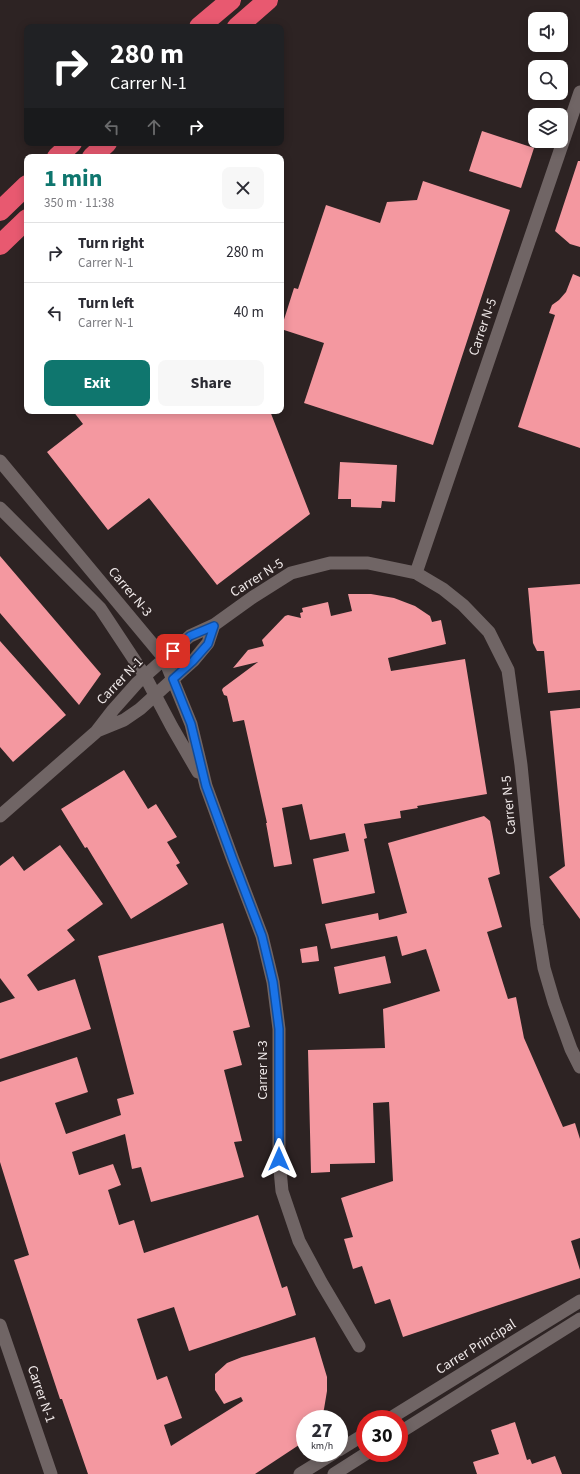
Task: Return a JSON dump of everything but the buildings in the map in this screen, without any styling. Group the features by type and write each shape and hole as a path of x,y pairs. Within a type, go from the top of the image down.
{"highway":[{"path":"203,24 231,0"},
{"path":"240,24 268,0"},
{"path":"60,154 69,146"},
{"path":"95,154 104,146"},
{"path":"0,211 24,188"},
{"path":"0,245 24,222"}],"street":[{"name":"Carrer N-5","path":"416,573 580,92"},
{"name":"Carrer N-3","path":"0,461 164,658 173,679 191,724 206,786 262,936 273,982 279,1029 279,1159 282,1190 299,1241 321,1282 359,1346"},
{"name":"Carrer N-3","path":"0,508 100,608 146,676 206,786"},
{"name":"Carrer N-5","path":"214,626 253,597 291,573 330,563 368,563 416,573 443,589 463,604 489,632 508,670 521,765 536,918 544,968 554,1002 571,1049 580,1067"},
{"name":"Carrer N-1","path":"0,816 96,732 113,710 164,658 190,636 214,626"},
{"name":"Carrer N-1","path":"96,732 124,720 156,695 193,661 208,644 214,626"},
{"name":"Carrer Principal","path":"404,1410 580,1301"},
{"path":"408,1427 580,1319"},
{"name":"Carrer N-1","path":"0,1325 51,1474"},
{"path":"334,1474 356,1460"},
{"path":"300,1474 319,1462"}],"route":[{"path":"173,651 190,636 214,626 208,644 193,661 173,679 191,724 206,786 262,936 273,982 279,1029 279,1159"}]}
